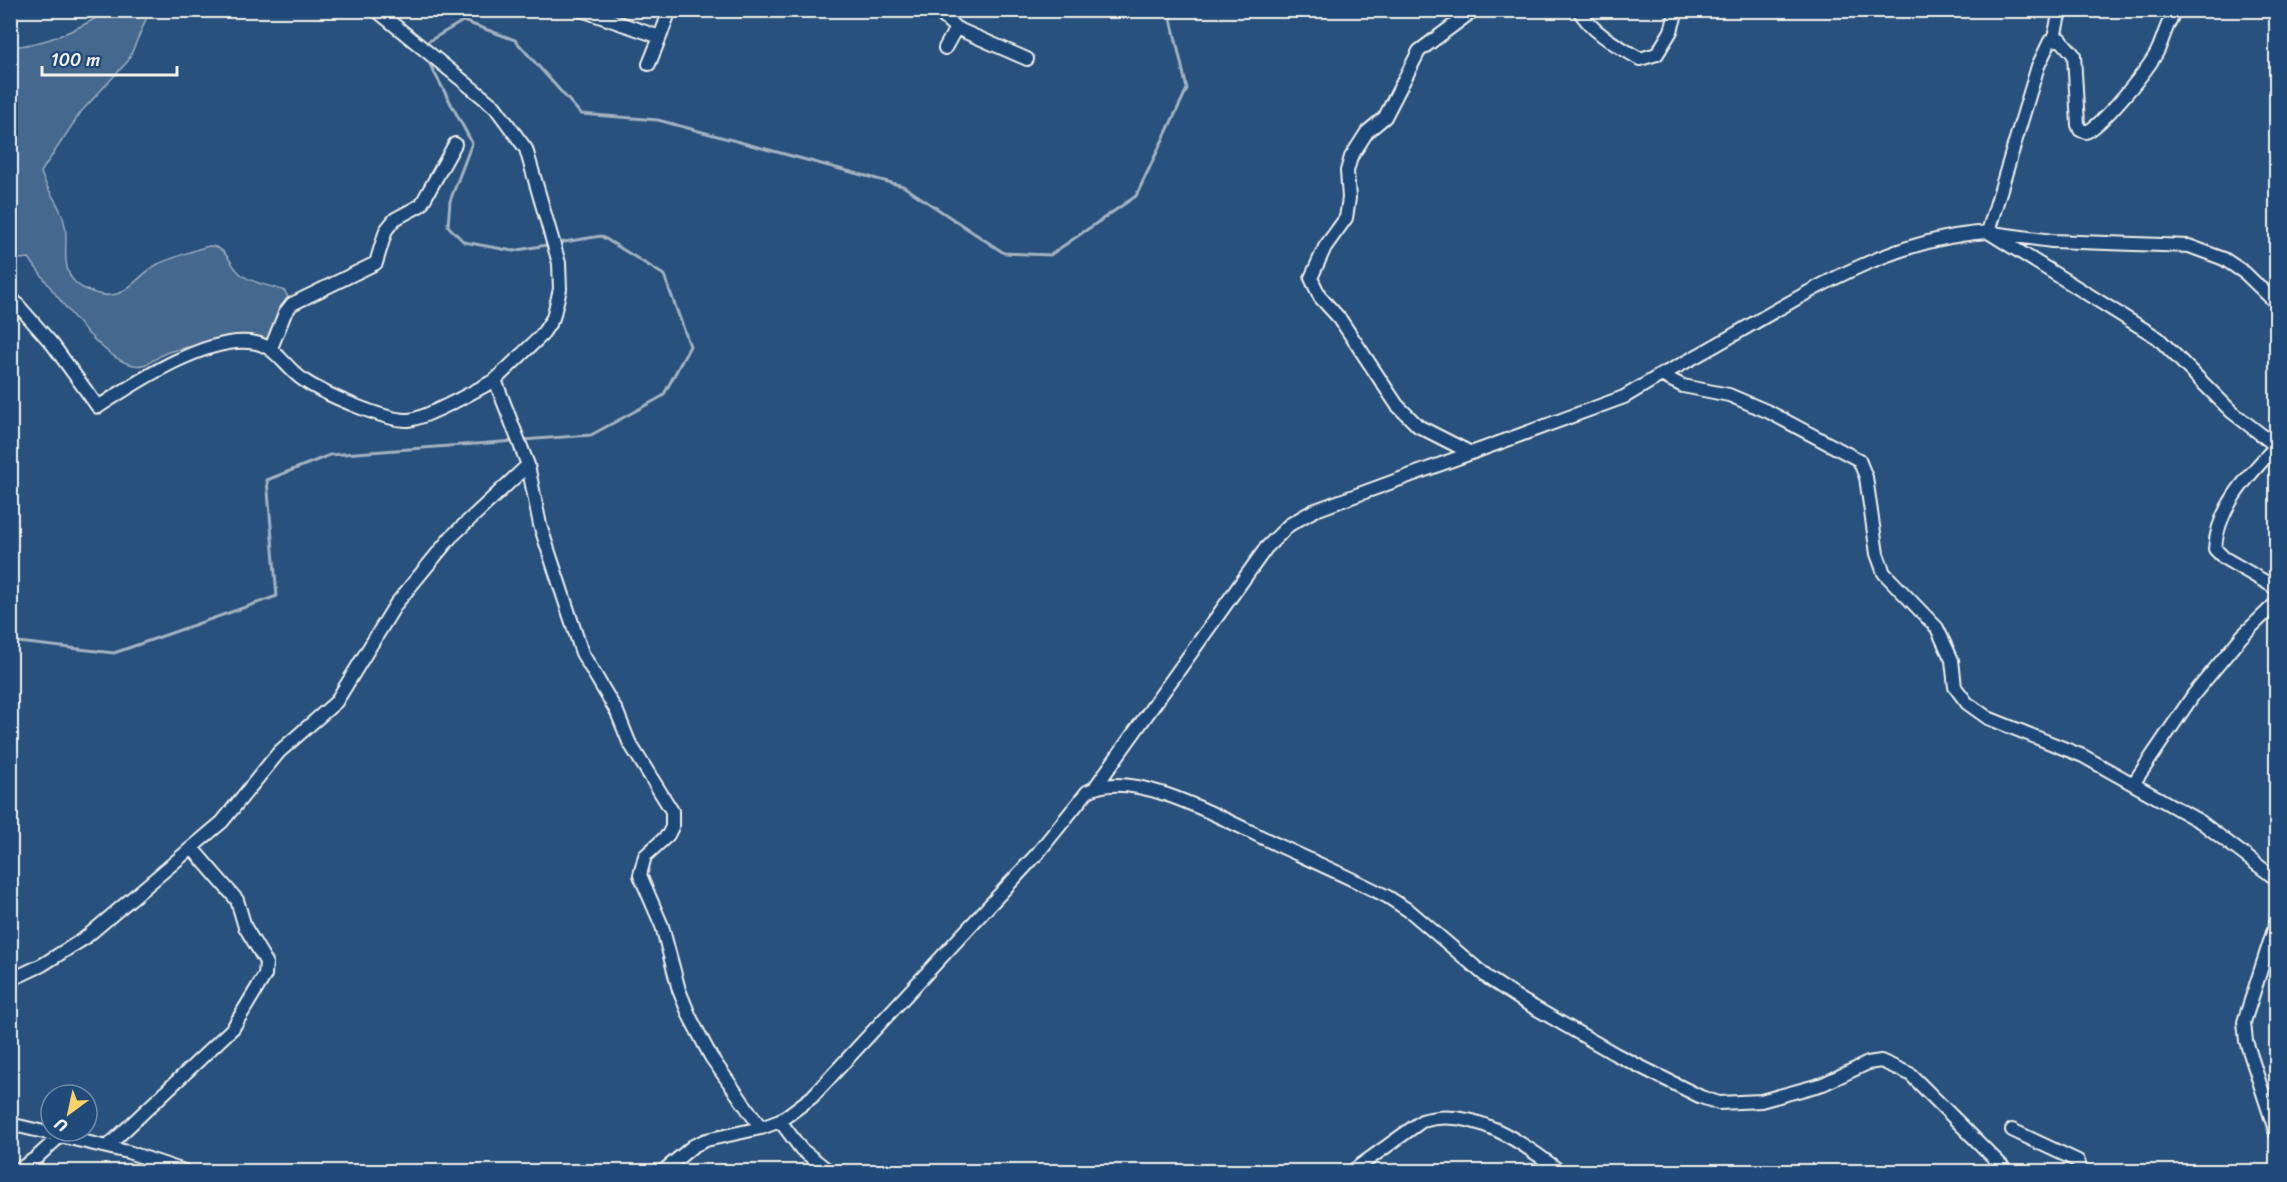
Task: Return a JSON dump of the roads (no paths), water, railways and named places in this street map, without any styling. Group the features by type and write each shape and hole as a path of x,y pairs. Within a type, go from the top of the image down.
{"street":[{"path":"10,296 53,345 98,407 153,371 219,345 255,343 271,348 295,374 318,388 382,414 408,420 495,380 541,336 553,318 560,289 559,263 526,149 495,107 376,10"},
{"path":"581,10 660,37"},
{"path":"649,64 670,10"},
{"path":"936,10 956,28 1028,59"},
{"path":"1471,453 1418,426 1397,405 1340,319 1320,297 1311,278 1325,247 1346,218 1349,198 1347,171 1351,157 1367,132 1385,117 1419,51 1474,10"},
{"path":"1579,10 1584,20 1611,43 1641,59 1657,54 1671,31 1677,10"},
{"path":"1988,232 2038,66 2046,46 2054,38 2060,10"},
{"path":"2054,38 2060,39 2074,55 2078,125 2080,130 2086,132 2104,118 2156,54 2169,19 2176,10"},
{"path":"945,48 956,28"},
{"path":"271,348 285,313 292,304 376,263 386,230 395,219 421,205 455,144"},
{"path":"1988,232 2158,338 2224,405 2277,446 2250,474 2234,497 2223,519 2216,549 2224,558 2277,588"},
{"path":"662,1172 693,1146 706,1140 761,1128 780,1121 792,1114 830,1079 1037,854 1087,792 1096,786 1266,548 1290,525 1338,501 1624,397 1826,283 1888,254 1952,234 1988,232 2052,241 2189,246 2224,259 2245,273 2277,303"},
{"path":"1661,375 1683,386 1729,395 1769,412 1859,460 1866,477 1877,555 1884,573 1937,628 1952,660 1955,687 1967,703 1988,718 2083,756 2201,822 2277,879"},
{"path":"495,380 528,465 540,525 582,653 617,712 629,742 672,811 672,826 668,835 645,856 640,868 643,886 662,926 679,990 711,1057 761,1128"},
{"path":"10,980 42,965 85,938 222,822 279,752 336,702 396,604 451,537 528,465"},
{"path":"2133,784 2194,694 2242,636 2277,603"},
{"path":"1096,786 1129,786 1171,797 1219,816 1354,879 1411,912 1488,978 1523,1001 1615,1054 1701,1097 1719,1103 1761,1101 1823,1084 1868,1063 1881,1061 1910,1074 2002,1170"},
{"path":"108,1147 233,1028 265,975 266,962 245,927 237,900 192,848"},
{"path":"2277,923 2244,1022 2246,1041 2277,1133"},
{"path":"1351,1172 1422,1121 1432,1118 1462,1118 1484,1123 1503,1133 1561,1172"},
{"path":"780,1121 801,1149 830,1172"},
{"path":"10,1124 39,1131"},
{"path":"2012,1130 2078,1161 2081,1172"},
{"path":"15,1172 36,1158 52,1143"},
{"path":"91,1143 152,1158 187,1172"},
{"path":"148,1172 152,1158"}],"waterway":[{"path":"424,44 463,21 515,40 581,114 658,120 903,186 1004,253 1050,255 1136,196 1187,89 1169,10"},
{"path":"426,57 472,143 450,201 448,226 464,242 513,251 552,244"},
{"path":"522,440 591,435 663,396 690,346 664,275 601,236 558,243"},
{"path":"10,637 18,642 114,653 277,596 267,480 330,455 515,441"}]}
